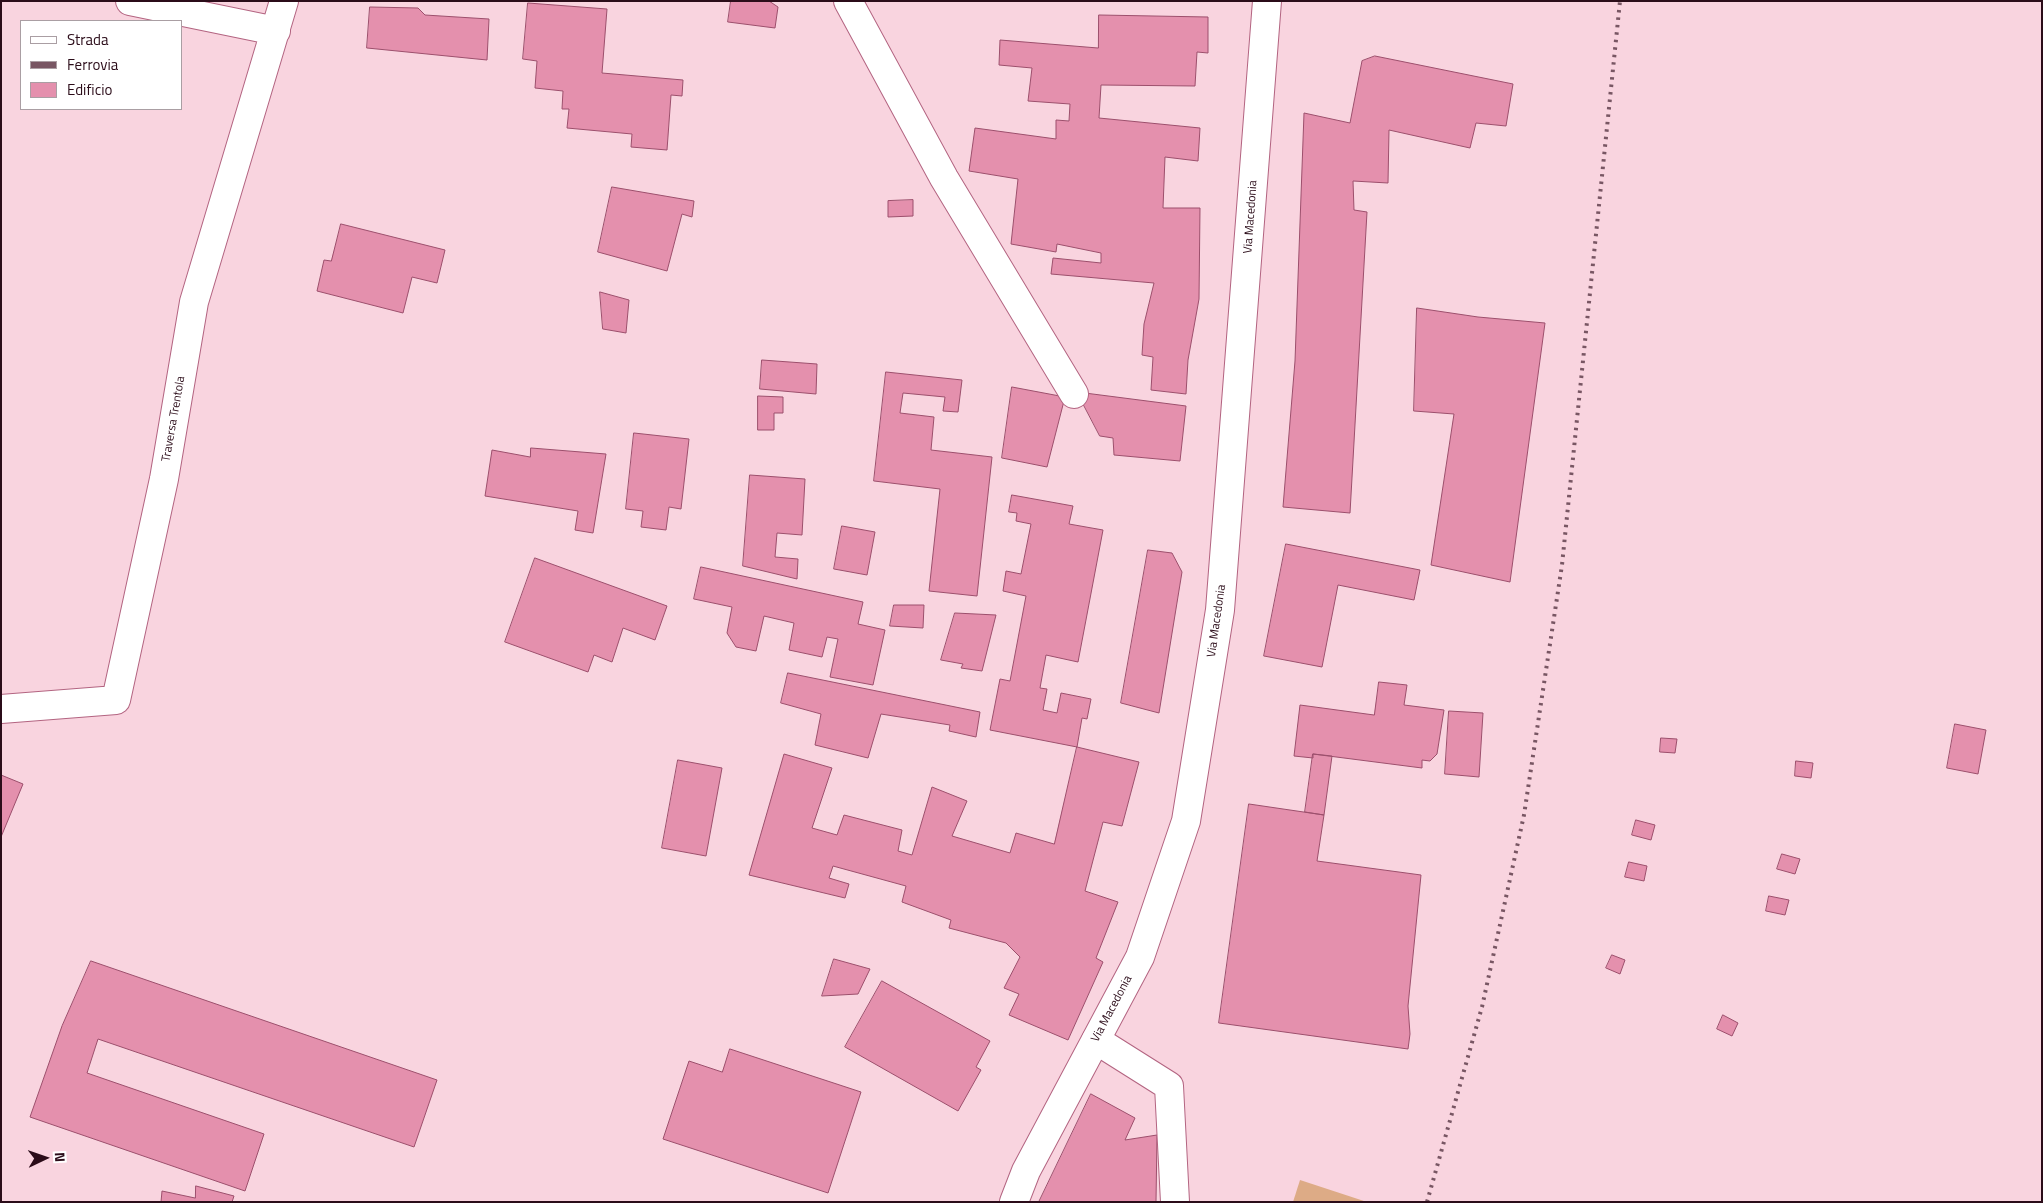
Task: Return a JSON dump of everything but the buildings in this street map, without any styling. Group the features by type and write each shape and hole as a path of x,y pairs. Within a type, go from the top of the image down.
{"street":[{"path":"130,1 276,32"},
{"name":"Traversa Trentola","path":"1,709 116,700 164,479 194,302 284,1"},
{"path":"848,1 944,178 1074,394"},
{"name":"Via Macedonia","path":"1014,1202 1026,1171 1140,956 1186,821 1220,610 1268,1"},
{"path":"1096,1040 1169,1086 1174,1202"}],"shaded area":[{"path":"1300,1180 1367,1202 1293,1202"}],"railway":[{"path":"1427,1202 1482,1007 1524,815 1562,565 1620,1"}]}
